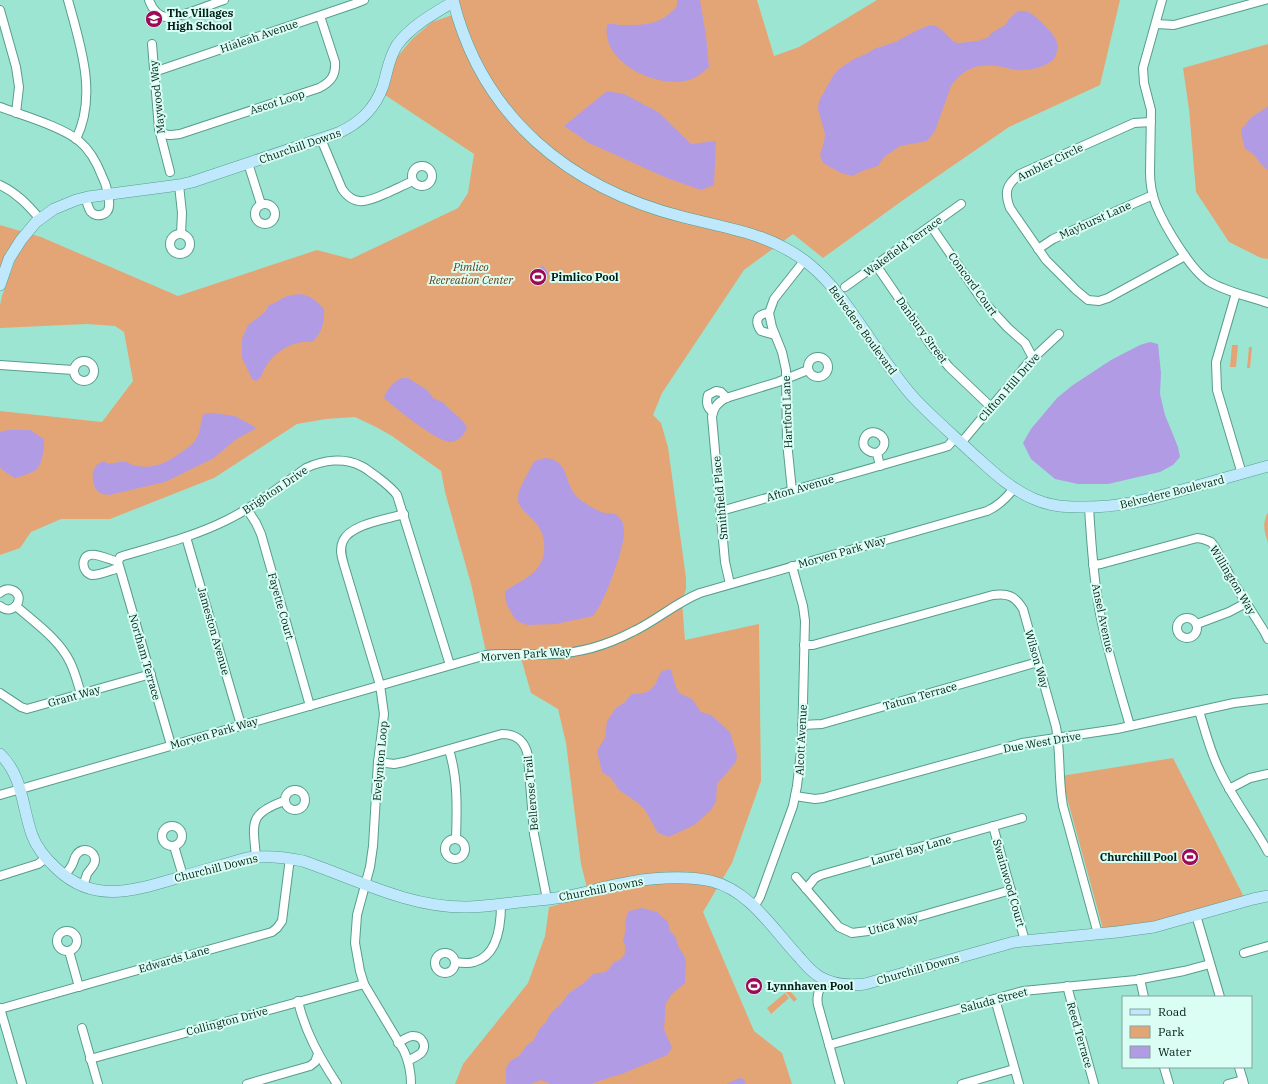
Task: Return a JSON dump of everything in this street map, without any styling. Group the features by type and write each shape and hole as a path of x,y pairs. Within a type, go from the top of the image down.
{"street":[{"path":"68,0 83,55 86,79 84,110 80,131 76,138"},
{"path":"149,0 154,10 158,14 165,17 178,16 224,0"},
{"name":"Hialeah Avenue","path":"154,72 364,0"},
{"path":"1162,0 1143,68 1144,83 1151,110 1150,172 1153,195 1162,217 1192,267 1208,280 1236,293 1268,303"},
{"path":"1156,24 1174,25 1265,0"},
{"name":"Churchill Downs","path":"0,285 9,259 29,230 40,219 64,204 107,194 179,185 207,177 351,128 369,112 378,99 390,59 401,40 423,20 453,1"},
{"name":"Belvedere Boulevard","path":"453,1 472,56 490,88 505,110 541,146 592,182 620,196 683,218 743,231 775,243 804,261 822,276 838,293 913,397 958,440 1014,488 1034,499 1056,506 1098,508 1142,502 1268,466"},
{"path":"0,10 17,72 19,87 16,113"},
{"name":"Ascot Loop","path":"159,129 161,133 167,135 180,134 326,84 334,76 335,62 320,16"},
{"name":"Maywood Way","path":"152,44 159,129 170,172"},
{"path":"0,107 50,126 76,138 84,146 96,162 105,182 110,206 108,211 100,216 96,215 92,212 85,198"},
{"name":"Ambler Circle","path":"1151,122 1134,123 1020,174 1012,180 1007,189 1007,199 1010,208 1046,260 1088,300 1099,301 1108,298 1185,256"},
{"path":"321,139 342,189 347,196 354,200 363,202 371,200 413,181"},
{"path":"248,163 261,204"},
{"path":"0,185 19,196 40,219"},
{"path":"179,185 182,206 181,234"},
{"name":"Mayhurst Lane","path":"1038,248 1053,239 1153,195"},
{"name":"Wakefield Terrace","path":"845,287 961,204"},
{"name":"Concord Court","path":"931,226 982,300 1008,328 1025,343 1033,358"},
{"path":"775,334 760,331 757,318 760,315 769,313 774,299 804,261"},
{"name":"Danbury Street","path":"876,265 930,344 949,367 990,407"},
{"path":"1236,293 1216,362 1216,375 1217,390 1242,474"},
{"name":"Hartford Lane","path":"769,313 784,362 792,491"},
{"name":"Clifton Hill Drive","path":"958,440 990,407 1033,358 1059,334"},
{"path":"0,365 73,370"},
{"path":"713,412 720,401 808,370"},
{"name":"Smithfield Place","path":"727,398 721,392 716,391 708,395 706,400 707,405 713,412 712,417 725,562 730,584"},
{"name":"Afton Avenue","path":"721,511 942,448 958,440"},
{"path":"877,452 880,466"},
{"name":"Brighton Drive","path":"118,565 120,557 186,537 216,526 247,509 306,468 323,462 336,461 354,463 362,466 386,484 397,495 450,665"},
{"name":"Morven Park Way","path":"0,795 486,655 520,653 554,654 570,652 605,643 648,624 687,598 792,566 987,511 1008,497 1014,488"},
{"name":"Ansel Avenue","path":"1089,507 1093,565 1103,627 1130,726"},
{"name":"Fayette Court","path":"247,509 256,523 260,534 310,706"},
{"name":"Evelynton Loop","path":"404,514 354,529 343,541 341,548 344,565 380,685 384,714 378,762 374,846 357,915 355,943 358,965 364,984 408,1061 412,1084"},
{"name":"Jameston Avenue","path":"186,537 241,725"},
{"name":"Willington Way","path":"1093,565 1198,538 1211,542 1268,640"},
{"name":"Northam Terrace","path":"118,565 171,745"},
{"name":"Alcott Avenue","path":"754,907 760,897 782,839 795,796 801,764 804,612 792,566"},
{"path":"0,593 9,589 17,593 18,597 16,606 8,610 3,609 0,606"},
{"name":"Wilson Way","path":"804,645 813,645 993,595 1003,594 1018,601 1023,609 1058,738 1063,806 1098,934"},
{"path":"1196,624 1223,614 1246,603"},
{"path":"16,606 63,650 72,665 81,694"},
{"name":"Tatum Terrace","path":"802,725 822,724 1038,662"},
{"name":"Grant Way","path":"0,693 21,707 27,709 151,674"},
{"path":"1268,693 1268,699"},
{"name":"Due West Drive","path":"795,796 815,799 823,798 1012,746 1130,726 1234,703 1268,699"},
{"path":"1199,710 1218,769 1268,851"},
{"name":"Bellerose Trail","path":"378,762 394,764 404,762 502,734 514,735 523,742 528,756 534,834 547,899"},
{"path":"449,750 453,761 456,790 456,839"},
{"name":"Churchill Downs","path":"0,754 14,771 35,841 46,858 64,876 83,886 106,892 127,892 235,861 266,856 290,858 317,866 408,899 436,905 465,907 574,895 621,883 657,879 694,878 713,881 741,894 809,968 824,979 846,985 865,984 1004,944 1154,927 1268,896"},
{"path":"1229,789 1250,778 1268,774"},
{"path":"256,857 254,826 259,814 264,809 284,802"},
{"name":"Laurel Bay Lane","path":"806,889 815,878 821,875 1022,818"},
{"name":"Swainwood Court","path":"993,826 1025,941"},
{"path":"174,846 183,876"},
{"path":"64,876 72,865 76,854 84,850 93,853 95,862 88,873 83,886"},
{"path":"0,876 38,864 46,858"},
{"name":"Edwards Lane","path":"0,1008 272,932 282,921 290,858"},
{"name":"Utica Way","path":"796,877 839,927 846,931 860,933 1011,890"},
{"path":"455,962 474,962 480,959 492,947 500,928 501,904"},
{"path":"1196,915 1220,996"},
{"path":"1244,953 1268,946"},
{"path":"69,951 79,987"},
{"name":"Saluda Street","path":"829,1045 1023,991 1140,979 1184,971 1210,964"},
{"path":"824,979 818,991 817,999 840,1084"},
{"path":"1140,979 1144,996"},
{"name":"Collington Drive","path":"90,1059 364,984"},
{"name":"Reed Terrace","path":"1067,986 1094,1084"},
{"path":"995,999 1019,1084"},
{"path":"298,1001 304,1024 318,1054 337,1084"},
{"path":"0,1008 22,1084"},
{"path":"82,1028 98,1084"},
{"path":"398,1043 411,1036 416,1036 423,1041 423,1050 420,1054 408,1061"},
{"path":"247,1084 310,1066 315,1062 318,1054"},
{"path":"1164,1068 1169,1084"},
{"path":"1228,1084 1244,1082 1239,1068"},
{"path":"962,1084 1014,1069"}],"green space":[{"name":"Pimlico Recreation Center","path":"454,0 757,0 774,56 799,47 877,0 1120,0 1100,85 1009,127 906,198 823,258 793,234 744,270 662,393 653,415 661,423 668,447 686,578 686,589 682,602 685,640 759,624 761,781 732,863 703,912 754,1031 782,1053 792,1084 455,1084 463,1064 528,983 545,936 549,907 589,896 581,864 566,743 558,709 531,693 519,651 486,652 471,584 445,492 441,471 392,436 355,417 326,419 297,424 214,478 110,519 61,519 31,532 20,548 0,555 0,411 102,422 133,381 124,332 115,326 87,324 0,328 0,305 2,296 18,253 7,250 0,269 0,225 41,237 178,296 317,250 351,259 458,208 468,193 474,154 385,95 394,61 412,39 432,22 458,13"},
{"path":"1268,44 1268,259 1261,258 1229,242 1196,192 1189,109 1183,68"},
{"path":"1232,345 1238,345 1236,367 1230,367"},
{"path":"1249,347 1252,347 1250,368 1247,368"},
{"path":"1268,512 1268,543 1264,527"},
{"path":"1173,758 1244,897 1169,919 1103,929 1061,776"},
{"path":"783,983 797,999 794,1002 780,985"},
{"path":"785,993 789,998 771,1014 767,1008"}],"water":[{"path":"677,0 700,0 709,67 700,75 689,80 676,82 662,81 647,77 622,61 613,51 607,39 607,25 638,25 652,23 665,17 671,12 677,6"},
{"path":"1018,11 1027,12 1033,15 1055,38 1058,47 1056,55 1052,61 1034,69 1027,70 994,66 980,66 973,68 961,74 951,86 935,131 927,141 900,146 884,157 878,166 862,171 853,176 841,173 823,163 820,155 825,134 818,109 819,101 833,76 839,69 854,59 874,49 895,42 930,25 936,26 942,30 954,42 959,43 977,41 987,38 993,32 1005,25"},
{"path":"607,91 624,94 658,112 691,144 716,141 714,185 701,190 667,178 589,143 564,126"},
{"path":"1268,106 1268,170 1253,154 1245,149 1241,133 1242,128 1249,120"},
{"name":"Pimlico Pool","path":"543,266 549,274 541,279 543,282 537,286 530,274"},
{"path":"299,294 313,299 324,309 323,323 318,335 312,342 291,345 279,352 269,362 260,378 256,381 252,379 242,358 242,339 248,325 265,312 269,305 285,297"},
{"path":"1150,342 1158,344 1161,373 1160,394 1165,415 1178,447 1180,457 1173,465 1160,472 1108,484 1078,484 1055,479 1031,459 1023,443 1031,429 1057,398 1073,385 1111,360 1140,345"},
{"path":"402,378 408,378 427,390 433,398 444,403 462,420 467,427 460,438 449,442 434,436 384,398 391,386"},
{"path":"207,413 235,416 255,427 255,429 235,440 214,458 165,482 109,495 102,494 97,490 93,482 93,472 98,464 104,462 127,462 136,466 144,467 162,464 178,455 193,443 198,436 203,415"},
{"path":"8,430 30,430 44,439 43,455 36,470 14,478 0,468 0,432"},
{"path":"545,458 553,459 562,467 573,491 579,499 601,512 618,516 623,524 624,533 621,551 613,576 608,589 593,616 556,624 528,625 515,619 508,607 505,598 505,591 534,572 539,567 542,560 544,542 542,533 536,523 521,508 518,502 518,495 532,465 535,461"},
{"path":"668,669 671,670 679,693 692,699 701,712 711,715 730,732 737,755 736,762 717,784 716,802 710,811 694,825 669,837 658,833 645,810 638,803 619,790 611,778 602,772 597,751 605,738 607,721 616,708 624,703 632,694 649,691 655,685 661,672"},
{"name":"Churchill Pool","path":"1186,850 1188,853 1196,851 1199,860 1184,864 1180,851"},
{"path":"642,908 657,912 668,922 670,931 675,936 686,961 685,983 672,994 666,1003 664,1029 672,1048 667,1055 622,1074 591,1084 551,1084 541,1080 530,1084 506,1084 506,1068 510,1061 519,1056 527,1045 533,1041 551,1013 560,1005 569,993 584,983 593,974 605,972 613,963 621,959 625,953 623,939 627,914 629,911"},
{"name":"Lynnhaven Pool","path":"755,976 759,980 757,982 762,989 755,995 746,984"},
{"path":"740,1078 744,1079 746,1084 726,1084"}],"place":[{"name":"The Villages High School","path":"154,19"},
{"name":"Pimlico Pool","path":"538,277"},
{"name":"Churchill Pool","path":"1190,857"},
{"name":"Lynnhaven Pool","path":"754,986"}]}
